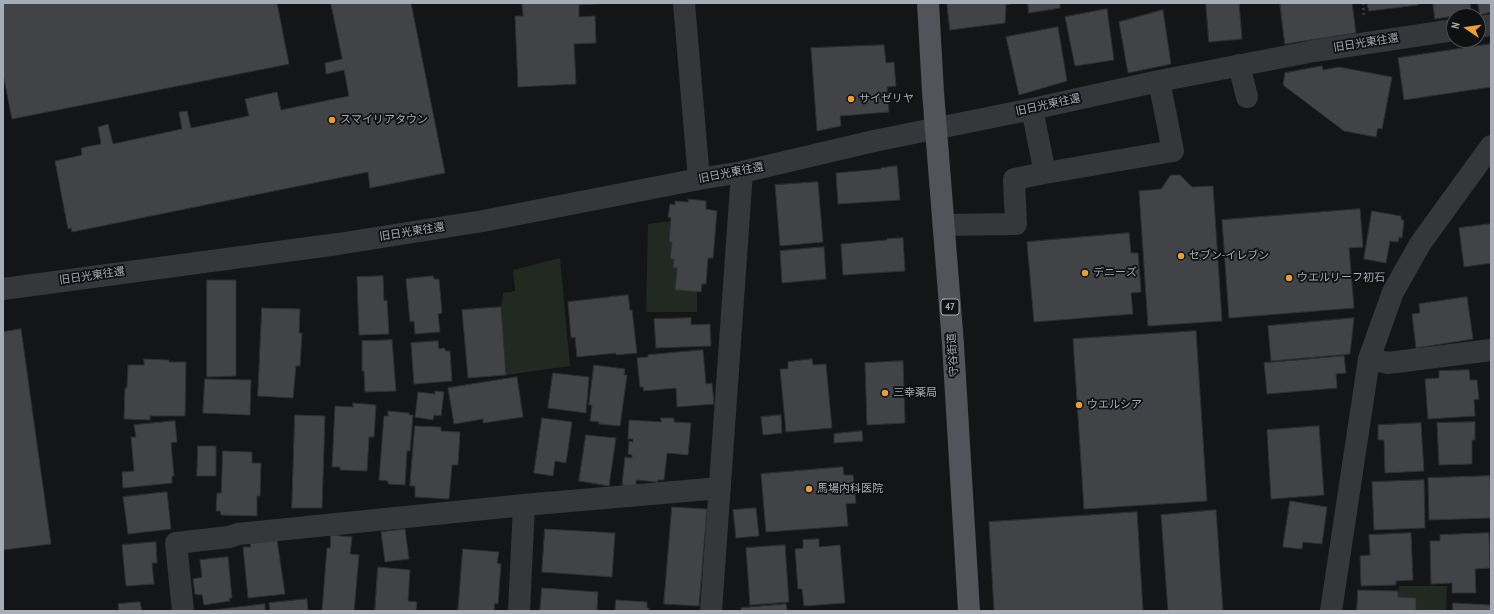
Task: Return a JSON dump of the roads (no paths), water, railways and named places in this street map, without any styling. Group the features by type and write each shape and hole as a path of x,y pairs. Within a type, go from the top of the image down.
{"main road":[{"name":"守谷街道","path":"928,3 953,351 969,611"}],"street":[{"path":"684,3 699,179"},
{"name":"旧日光東往還","path":"3,288 331,245 475,222 742,172 874,141 1239,65 1367,42 1446,31"},
{"path":"1239,65 1247,97"},
{"path":"944,225 1016,224 1014,179 1173,151 1159,81"},
{"path":"1032,109 1045,173"},
{"path":"1331,611 1369,359 1393,292 1420,244 1491,146"},
{"path":"711,611 742,172"},
{"path":"1369,359 1388,363 1491,350"},
{"path":"183,611 176,543 229,537 238,534 524,505 720,488"},
{"path":"519,611 524,505"}],"place":[{"name":"サイゼリヤ","path":"851,99"},
{"name":"スマイリアタウン","path":"332,120"},
{"name":"セブン-イレブン","path":"1181,256"},
{"name":"デニーズ","path":"1085,273"},
{"name":"ウエルリーフ初石","path":"1289,278"},
{"name":"三幸薬局","path":"885,393"},
{"name":"ウエルシア","path":"1079,405"},
{"name":"馬場内科医院","path":"809,489"}]}
